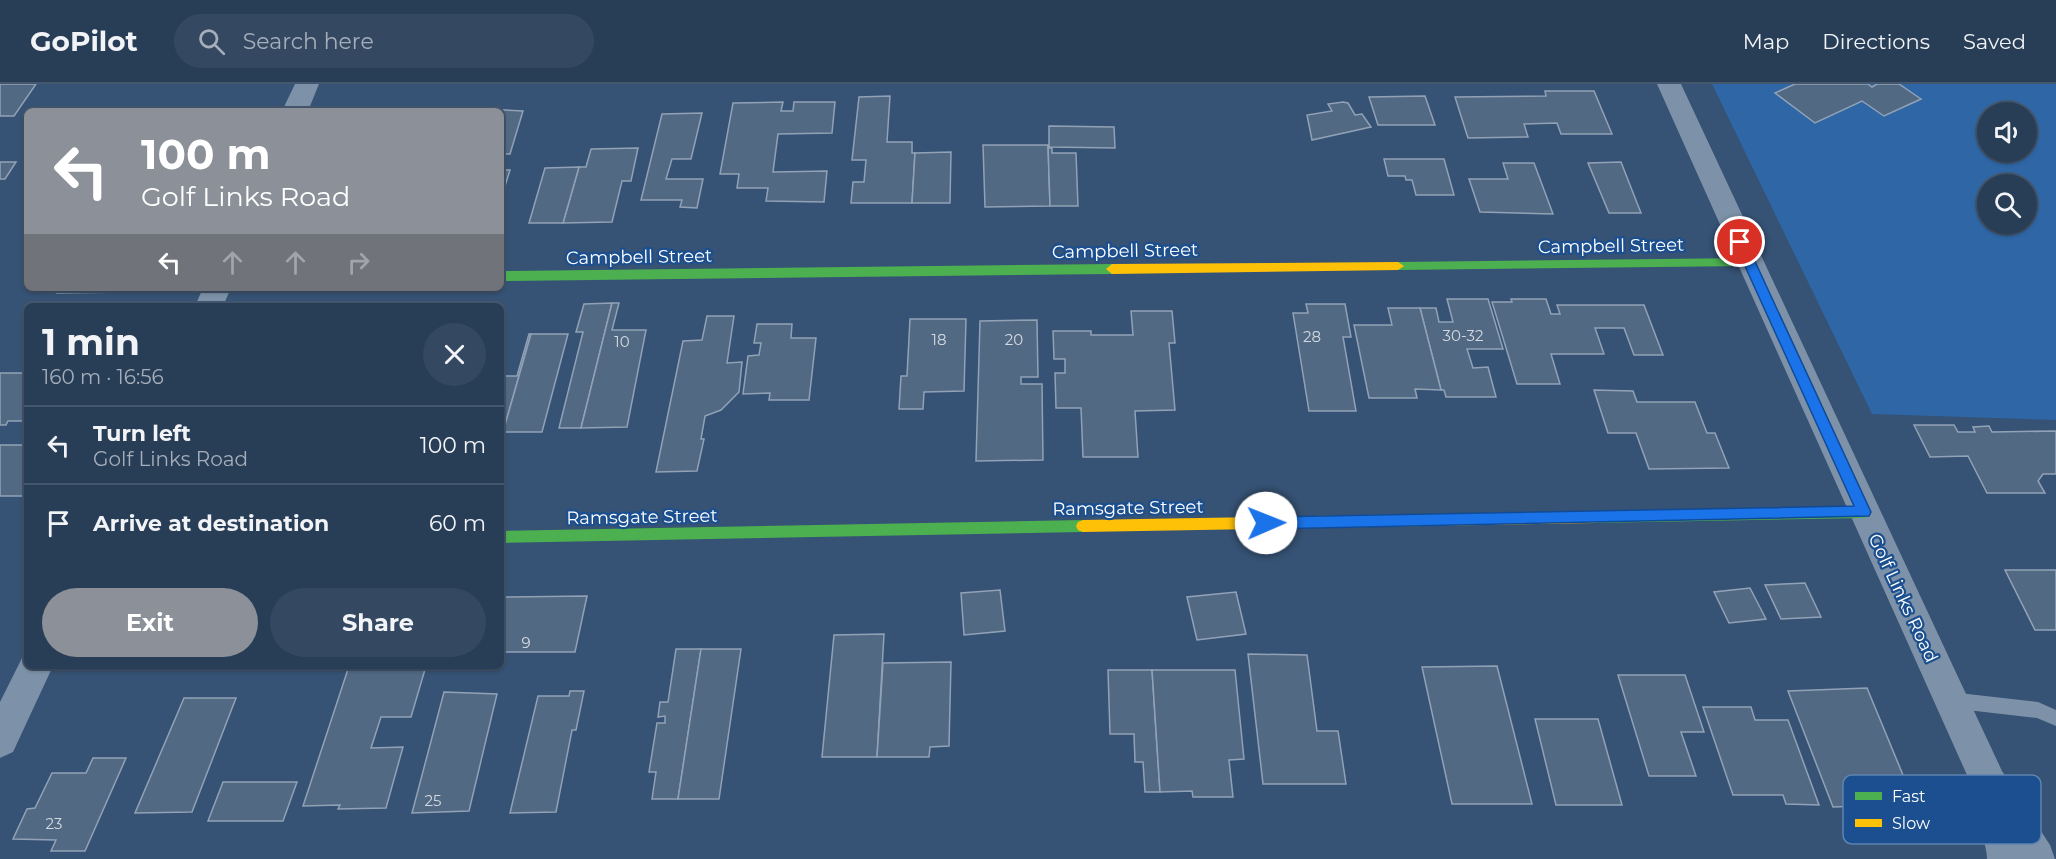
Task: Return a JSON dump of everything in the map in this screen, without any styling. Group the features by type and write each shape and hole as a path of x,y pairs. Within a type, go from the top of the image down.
{"street":[{"path":"296,108 307,84"},
{"name":"Golf Links Road","path":"1669,84 1985,775"},
{"name":"Campbell Street","path":"504,276 1749,262"},
{"name":"Ramsgate Street","path":"504,537 1864,512"},
{"path":"0,740 35,669"},
{"name":"Golf Links Road","path":"2005,844 2006,859"},
{"name":"Golf Links Road","path":"2027,844 2036,859"}],"lane":[{"path":"1950,700 2038,710 2056,718"}],"shaded area":[{"path":"1712,84 2056,84 2056,420 1872,414"}],"building":[{"path":"0,84 36,84 14,116 0,116"},
{"path":"1795,84 1868,84 1872,87 1877,84 1899,84 1921,99 1884,116 1862,101 1815,123 1775,93"},
{"path":"1545,91 1594,91 1612,134 1561,134 1557,123 1524,124 1528,137 1468,138 1455,97 1546,96"},
{"path":"890,96 887,142 912,142 912,153 915,153 912,203 851,203 853,182 864,182 866,160 852,160 859,97"},
{"path":"1425,96 1435,125 1378,125 1369,97"},
{"path":"783,102 781,111 793,111 794,102 835,102 832,133 778,134 773,172 827,171 824,202 766,201 768,188 737,188 739,174 720,174 733,103"},
{"path":"1348,103 1355,115 1362,114 1371,127 1312,140 1307,115 1332,111 1328,104"},
{"path":"504,110 523,111 510,154 504,154"},
{"path":"702,113 691,159 672,159 666,179 703,179 697,208 680,207 682,200 641,200 662,114"},
{"path":"1049,126 1114,127 1115,148 1049,147"},
{"path":"983,145 1048,145 1050,206 985,207"},
{"path":"1048,145 1052,148 1052,153 1076,153 1078,206 1050,206"},
{"path":"638,148 631,181 622,181 612,222 563,223 579,167 586,167 591,149"},
{"path":"951,152 950,203 912,203 915,153"},
{"path":"1384,159 1444,159 1454,195 1416,195 1412,180 1406,180 1405,176 1388,176"},
{"path":"0,162 16,162 5,179 0,179"},
{"path":"1621,162 1641,213 1609,213 1588,163"},
{"path":"1503,163 1534,163 1553,214 1480,212 1469,179 1508,179"},
{"path":"579,167 563,223 529,223 545,168"},
{"path":"504,170 510,170 504,189"},
{"path":"58,291 128,291 127,292 57,293"},
{"path":"1447,299 1488,299 1503,349 1467,349 1473,368 1488,367 1496,397 1446,397 1444,390 1441,390 1420,308 1436,308 1439,322 1453,322"},
{"path":"1511,299 1546,299 1551,314 1560,314 1557,305 1644,305 1663,355 1634,355 1624,328 1595,328 1604,354 1551,354 1560,384 1517,384 1492,302 1512,302"},
{"path":"612,303 581,428 559,428 583,332 576,332 584,304"},
{"path":"612,303 619,303 612,330 646,330 627,427 581,428"},
{"path":"1306,304 1345,304 1351,337 1343,337 1356,411 1309,411 1293,313 1308,313"},
{"path":"1388,308 1420,308 1441,390 1415,389 1417,398 1369,398 1354,325 1392,325"},
{"path":"1131,311 1172,311 1175,343 1169,343 1175,410 1135,411 1138,457 1083,457 1081,408 1056,408 1055,373 1065,373 1065,359 1054,359 1053,331 1091,331 1091,335 1133,335"},
{"path":"707,316 734,316 727,363 742,362 739,392 721,410 705,416 701,439 704,439 697,471 656,472 683,341 702,340"},
{"path":"910,319 966,319 964,391 924,392 923,409 899,409 901,376 907,376"},
{"path":"1037,320 1038,377 1021,377 1021,384 1042,384 1043,460 976,461 980,321"},
{"path":"757,324 792,324 791,338 816,338 809,400 769,400 770,393 743,394 748,356 759,355 761,343 754,343"},
{"path":"529,334 531,334 504,428 504,376 517,376"},
{"path":"531,334 568,334 542,432 504,432"},
{"path":"0,373 24,373 24,421 8,421 6,425 0,425"},
{"path":"1594,390 1633,391 1637,402 1695,402 1707,433 1715,433 1729,468 1649,469 1636,433 1608,433"},
{"path":"1914,425 1954,425 1958,432 1975,432 1973,427 1989,426 1992,432 2056,431 2056,474 2043,474 2038,481 2045,493 1987,493 1968,456 1930,457"},
{"path":"0,445 24,445 24,496 0,496"},
{"path":"2005,570 2056,570 2056,630 2035,630"},
{"path":"1805,583 1821,617 1781,619 1765,585"},
{"path":"1750,588 1766,619 1729,623 1714,592"},
{"path":"1000,590 1005,631 964,635 961,593"},
{"path":"1236,592 1246,634 1197,640 1187,597"},
{"path":"587,596 575,652 504,652 504,597"},
{"path":"884,634 877,757 822,757 834,635"},
{"path":"676,649 701,649 678,799 652,799 656,772 649,772 657,723 665,723 665,716 658,717 660,702 668,702"},
{"path":"701,649 741,649 719,799 678,799"},
{"path":"1248,654 1307,655 1317,731 1338,731 1346,784 1263,784"},
{"path":"951,662 949,746 930,747 929,757 877,757 883,663"},
{"path":"1497,666 1532,804 1452,804 1422,667"},
{"path":"348,669 425,669 411,717 381,717 371,748 403,747 386,808 338,809 340,805 303,806"},
{"path":"1108,670 1152,670 1160,792 1145,792 1143,762 1135,762 1134,734 1110,734"},
{"path":"1152,670 1235,670 1244,759 1229,760 1233,797 1193,797 1192,791 1160,792"},
{"path":"1618,675 1685,675 1704,732 1681,732 1696,776 1649,776"},
{"path":"1867,688 1903,775 1843,775 1843,807 1833,807 1788,691"},
{"path":"570,691 584,691 576,730 572,730 556,812 510,813 538,696 569,696"},
{"path":"444,692 497,694 469,811 412,813"},
{"path":"184,698 236,698 192,812 135,813"},
{"path":"1703,707 1751,707 1755,720 1788,720 1819,805 1786,804 1783,795 1733,795"},
{"path":"1535,719 1598,719 1622,805 1556,805"},
{"path":"93,758 126,758 85,851 51,851 56,840 13,839 27,809 35,808 52,773 86,773"},
{"path":"223,782 297,782 283,821 208,821"}],"traffic: fast":[{"path":"1398,266 1749,262"},
{"path":"504,276 1112,269"},
{"path":"1594,517 1864,512"},
{"path":"504,537 1083,526"}],"traffic: slow":[{"path":"1112,269 1398,266"},
{"path":"1083,526 1594,517"}],"route":[{"path":"1266,523 1864,512 1740,242"}]}
